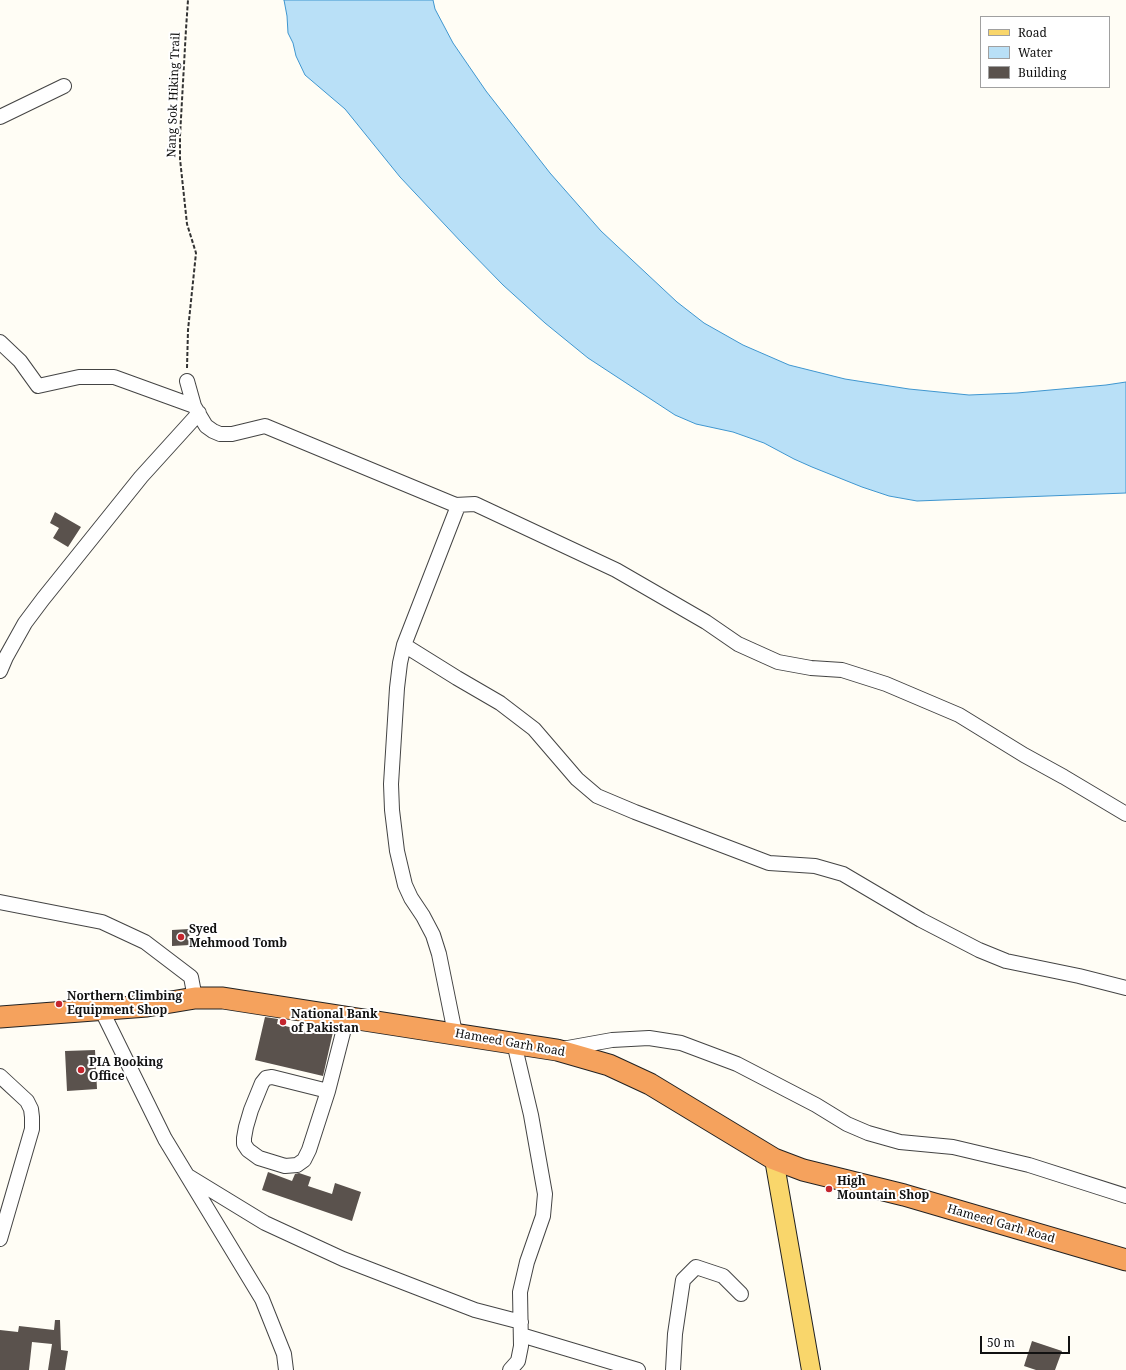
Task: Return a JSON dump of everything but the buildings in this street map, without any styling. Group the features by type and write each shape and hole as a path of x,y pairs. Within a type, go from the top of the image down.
{"highway":[{"name":"Hameed Garh Road","path":"0,1017 19,1017 147,1006 194,998 223,998 557,1050 609,1065 650,1084 774,1159 803,1170 904,1196 1126,1260"}],"main road":[{"path":"774,1159 811,1370"}],"street":[{"path":"0,117 64,86"},
{"path":"0,342 20,361 38,386 79,377 114,377 196,410"},
{"path":"187,381 196,410 206,426 213,431 220,434 232,434 265,426 455,505 475,504 616,570 706,622 738,644 778,662 811,668 842,670 886,684 959,715 1024,755 1126,814"},
{"path":"0,671 6,657 26,623 43,599 140,476 196,410"},
{"path":"455,505 458,506 404,645 397,688 391,784 395,837 405,885 433,935 439,954 455,1033"},
{"path":"404,645 500,703 534,730 577,779 597,796 769,863 816,866 843,874 921,920 979,950 1006,961 1079,976 1126,988"},
{"path":"0,902 102,922 146,942 191,977 194,998"},
{"path":"100,1009 165,1139 262,1299 284,1354 286,1370"},
{"path":"328,1091 272,1077 266,1078 262,1083 246,1127 244,1144 248,1150 259,1158 285,1166 297,1165 304,1160 309,1150 328,1091 347,1017"},
{"path":"557,1050 612,1040 649,1038 681,1043 737,1064 816,1105 847,1124 868,1133 900,1142 953,1147 1029,1165 1126,1196"},
{"path":"510,1370 518,1361 521,1346 520,1292 543,1216 545,1194 531,1115 514,1043"},
{"path":"0,1076 27,1101 31,1109 32,1129 0,1240"},
{"path":"186,1175 265,1223 344,1259 521,1328 638,1370"},
{"path":"673,1370 675,1334 683,1280 696,1267 724,1276 741,1294"}],"path":[{"name":"Nang Sok Hiking Trail","path":"187,381 188,330 196,253 187,224 180,159 188,0"}],"water":[{"path":"284,0 433,0 435,9 453,43 486,91 550,173 601,231 677,302 704,323 743,345 789,365 845,379 909,389 969,395 1017,393 1126,382 1126,493 917,501 889,496 862,487 794,459 764,443 733,432 696,424 675,415 588,358 545,323 503,285 463,244 400,177 345,109 305,75 296,56 293,43 288,33"}],"place":[{"name":"Syed Mehmood Tomb","path":"181,937"},
{"name":"Northern Climbing Equipment Shop","path":"59,1004"},
{"name":"National Bank of Pakistan","path":"283,1022"},
{"name":"PIA Booking Office","path":"81,1070"},
{"name":"High Mountain Shop","path":"829,1189"}]}
